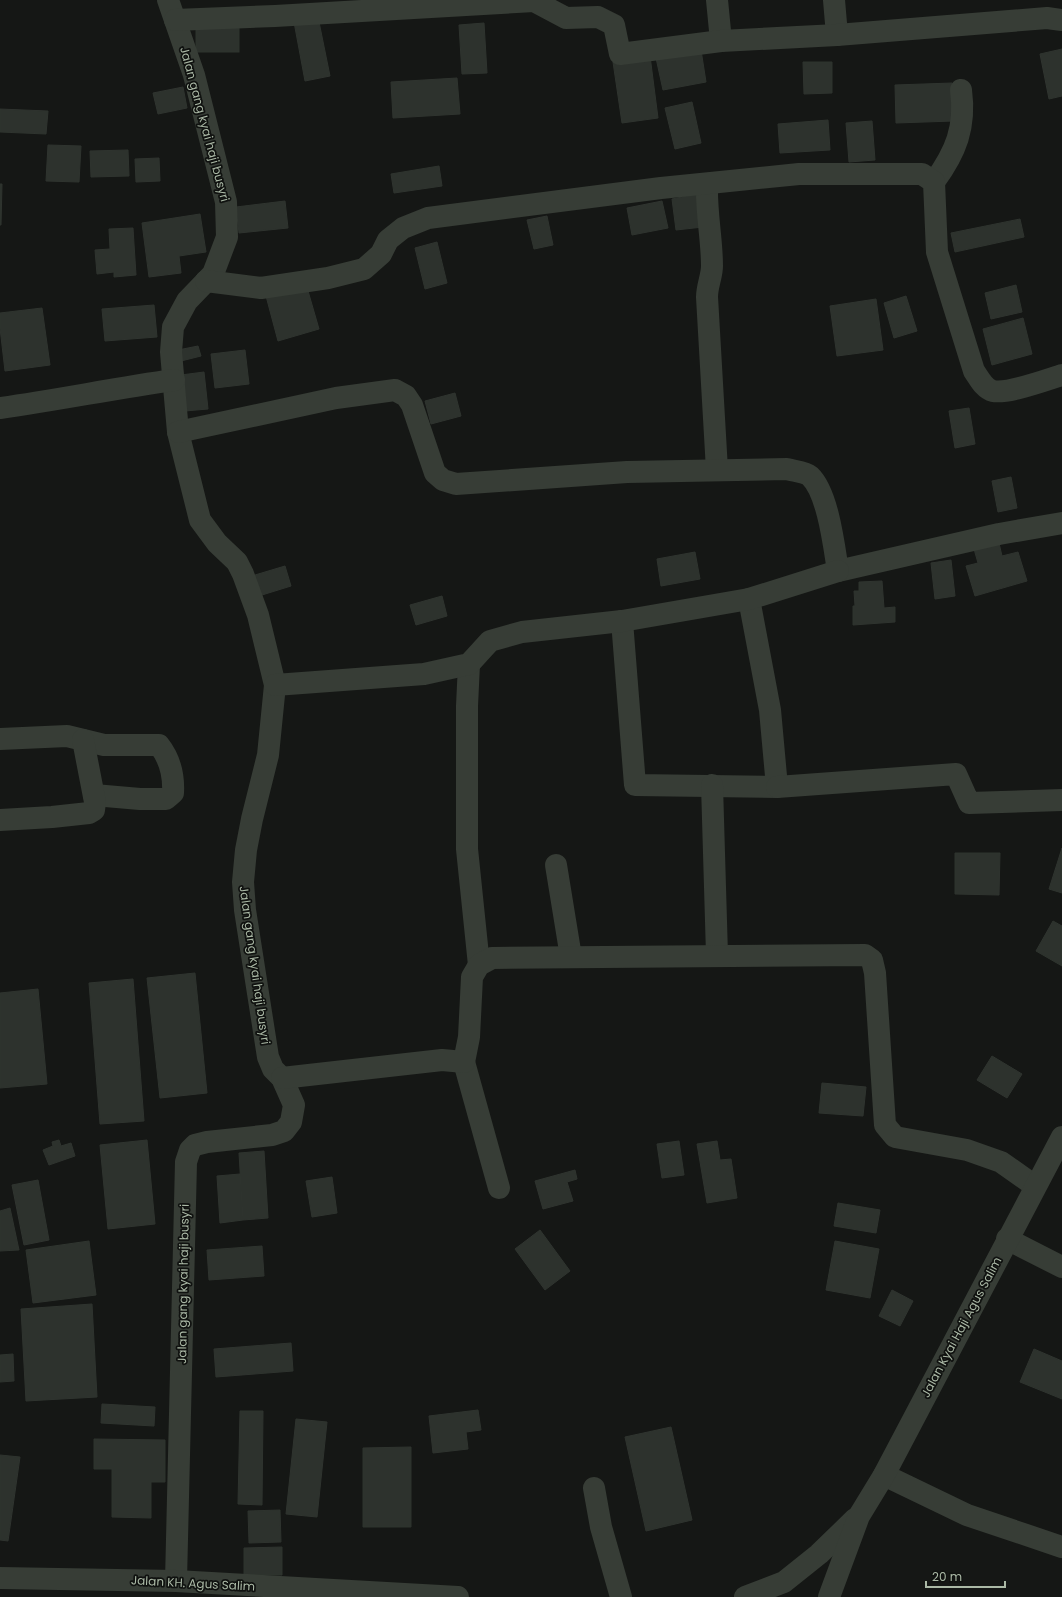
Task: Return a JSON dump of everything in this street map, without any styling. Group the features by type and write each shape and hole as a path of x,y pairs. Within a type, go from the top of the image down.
{"street":[{"path":"717,0 721,41"},
{"path":"834,0 837,35"},
{"path":"172,10 275,16 534,1 566,18 598,16 614,25 620,54 721,41 837,35 1047,18 1062,20"},
{"name":"Jalan gang kyai haji busyri","path":"172,10 194,75 226,202 227,238 213,274 187,301 173,327 172,352 178,432 200,520 217,543 237,562 243,574 258,615 275,686 268,755 252,819 246,850 243,882 245,910 268,1057 273,1068 282,1078 294,1105 291,1122 284,1131 272,1135 207,1142 195,1145 190,1150 186,1162 176,1581"},
{"path":"961,90 963,104 958,137 953,154 934,182 937,252 974,371 983,385 992,391 1008,390 1062,376"},
{"path":"206,281 262,288 328,278 364,269 381,254 388,240 403,228 428,218 661,188 807,174 922,174 934,182"},
{"path":"707,184 706,203 712,264 712,271 707,286 707,297 717,470"},
{"path":"0,408 76,397 124,387 174,380"},
{"path":"178,432 336,398 395,390 406,396 412,405 435,473 443,480 456,484 627,472 787,469 809,475 820,489 830,528 838,571"},
{"path":"275,686 424,674 469,664 490,641 522,632 622,621 748,599 838,571 999,534 1062,523"},
{"path":"748,599 770,710 777,786"},
{"path":"622,621 635,785 777,786 956,774 968,803 1062,800"},
{"path":"469,664 467,706 467,850 479,966"},
{"path":"0,739 66,736 104,745 158,745 167,756 174,780 173,793 166,799 140,800 94,795"},
{"path":"0,820 52,817 89,813 94,810 94,795 83,740"},
{"path":"712,786 717,955"},
{"path":"556,865 571,957"},
{"path":"498,1188 464,1062 469,1037 472,977 479,966 492,958 717,955 865,955 869,957 872,960 875,973 885,1125 895,1137 967,1150 1001,1162 1035,1186"},
{"path":"282,1078 442,1060 464,1062"},
{"name":"Jalan Kyai Haji Agus Salim","path":"859,1516 884,1475 1062,1137"},
{"path":"1007,1239 1062,1267"},
{"path":"884,1475 968,1515 1062,1547"},
{"path":"594,1488 601,1527 621,1597"},
{"path":"745,1597 784,1582 819,1554 859,1516"},
{"path":"829,1597 859,1516"},
{"name":"Jalan KH. Agus Salim","path":"0,1578 176,1581 284,1592 458,1597"}],"building":[{"path":"318,17 330,76 305,81 294,22"},
{"path":"484,23 487,73 462,74 459,25"},
{"path":"196,24 239,24 239,52 196,52"},
{"path":"1062,49 1062,96 1049,99 1040,54"},
{"path":"701,50 706,82 663,90 656,58"},
{"path":"650,56 658,118 622,123 613,62"},
{"path":"803,62 832,62 832,93 804,94"},
{"path":"457,78 460,114 393,118 391,82"},
{"path":"952,83 953,121 896,123 895,85"},
{"path":"183,87 187,108 158,114 153,93"},
{"path":"692,102 701,143 675,149 665,108"},
{"path":"0,109 48,111 46,134 0,132"},
{"path":"828,120 830,150 780,153 778,124"},
{"path":"872,121 875,160 849,162 846,123"},
{"path":"48,145 81,146 79,182 46,181"},
{"path":"128,150 129,176 91,177 90,151"},
{"path":"159,158 160,181 136,182 135,159"},
{"path":"439,166 442,186 394,193 391,174"},
{"path":"0,184 2,184 1,225 0,225"},
{"path":"698,194 703,227 676,230 672,199"},
{"path":"285,201 288,228 239,233 236,207"},
{"path":"662,201 668,228 632,235 627,208"},
{"path":"200,214 206,252 179,256 181,273 149,277 142,223"},
{"path":"547,216 553,245 534,249 527,220"},
{"path":"1020,219 1024,237 955,252 951,233"},
{"path":"133,228 136,275 114,277 114,272 97,274 95,250 110,249 109,229"},
{"path":"437,242 447,283 425,289 415,248"},
{"path":"306,284 319,329 278,341 266,296"},
{"path":"1016,285 1022,312 991,319 985,293"},
{"path":"906,296 917,331 894,338 884,303"},
{"path":"876,299 883,350 837,356 830,306"},
{"path":"154,305 157,337 105,341 102,309"},
{"path":"42,308 50,365 5,371 0,328 0,313"},
{"path":"1023,318 1032,354 992,365 983,329"},
{"path":"198,346 201,356 181,361 178,350"},
{"path":"245,350 249,384 215,388 211,354"},
{"path":"204,372 208,409 185,411 181,375"},
{"path":"455,393 461,416 431,424 425,401"},
{"path":"969,408 975,444 955,448 949,411"},
{"path":"1011,477 1017,508 998,512 992,481"},
{"path":"999,543 1002,556 1018,552 1027,581 975,596 966,566 978,563 974,549"},
{"path":"695,552 700,579 661,586 657,559"},
{"path":"951,560 955,596 935,599 931,563"},
{"path":"285,566 291,586 262,595 255,575"},
{"path":"882,581 884,608 895,607 895,622 853,625 853,606 855,606 854,591 859,591 859,582"},
{"path":"442,596 447,616 416,625 410,605"},
{"path":"1062,848 1062,893 1049,889"},
{"path":"955,853 1000,853 999,895 955,894"},
{"path":"1053,921 1062,926 1062,966 1036,951"},
{"path":"195,973 207,1093 160,1098 147,978"},
{"path":"133,979 144,1121 100,1124 89,983"},
{"path":"38,989 47,1084 0,1088 0,993"},
{"path":"992,1056 1022,1074 1007,1098 977,1080"},
{"path":"822,1083 866,1087 863,1116 819,1113"},
{"path":"59,1140 61,1146 71,1143 75,1156 49,1165 43,1150 53,1146 52,1142"},
{"path":"147,1140 155,1224 108,1229 100,1145"},
{"path":"679,1141 684,1175 662,1178 657,1144"},
{"path":"717,1141 720,1160 731,1159 737,1198 707,1203 697,1144"},
{"path":"264,1151 268,1218 243,1220 239,1153"},
{"path":"575,1170 577,1179 567,1182 573,1201 543,1209 535,1181"},
{"path":"240,1174 243,1220 220,1223 217,1176"},
{"path":"332,1177 337,1213 312,1217 306,1181"},
{"path":"38,1180 49,1240 24,1245 12,1185"},
{"path":"838,1203 880,1210 876,1233 834,1226"},
{"path":"10,1208 19,1250 0,1251 0,1211"},
{"path":"540,1230 570,1271 545,1290 515,1249"},
{"path":"89,1241 96,1295 33,1303 26,1250"},
{"path":"835,1241 879,1249 870,1298 826,1290"},
{"path":"262,1246 264,1276 209,1280 207,1250"},
{"path":"892,1290 913,1301 900,1326 879,1316"},
{"path":"92,1304 97,1397 26,1401 21,1309"},
{"path":"291,1343 293,1371 216,1377 214,1349"},
{"path":"1034,1349 1062,1361 1062,1399 1020,1382"},
{"path":"13,1354 14,1381 0,1382 0,1355"},
{"path":"102,1404 155,1407 154,1426 101,1423"},
{"path":"478,1410 481,1430 466,1432 468,1449 433,1453 429,1416"},
{"path":"240,1411 263,1411 262,1505 238,1504"},
{"path":"296,1419 327,1422 317,1517 286,1514"},
{"path":"671,1427 692,1520 646,1531 625,1437"},
{"path":"94,1439 165,1440 165,1482 151,1482 151,1518 112,1517 112,1469 94,1469"},
{"path":"411,1447 411,1527 363,1527 363,1448"},
{"path":"0,1455 20,1457 8,1541 0,1540"},
{"path":"280,1510 281,1542 249,1543 248,1511"},
{"path":"282,1547 282,1575 244,1575 244,1548"}]}
